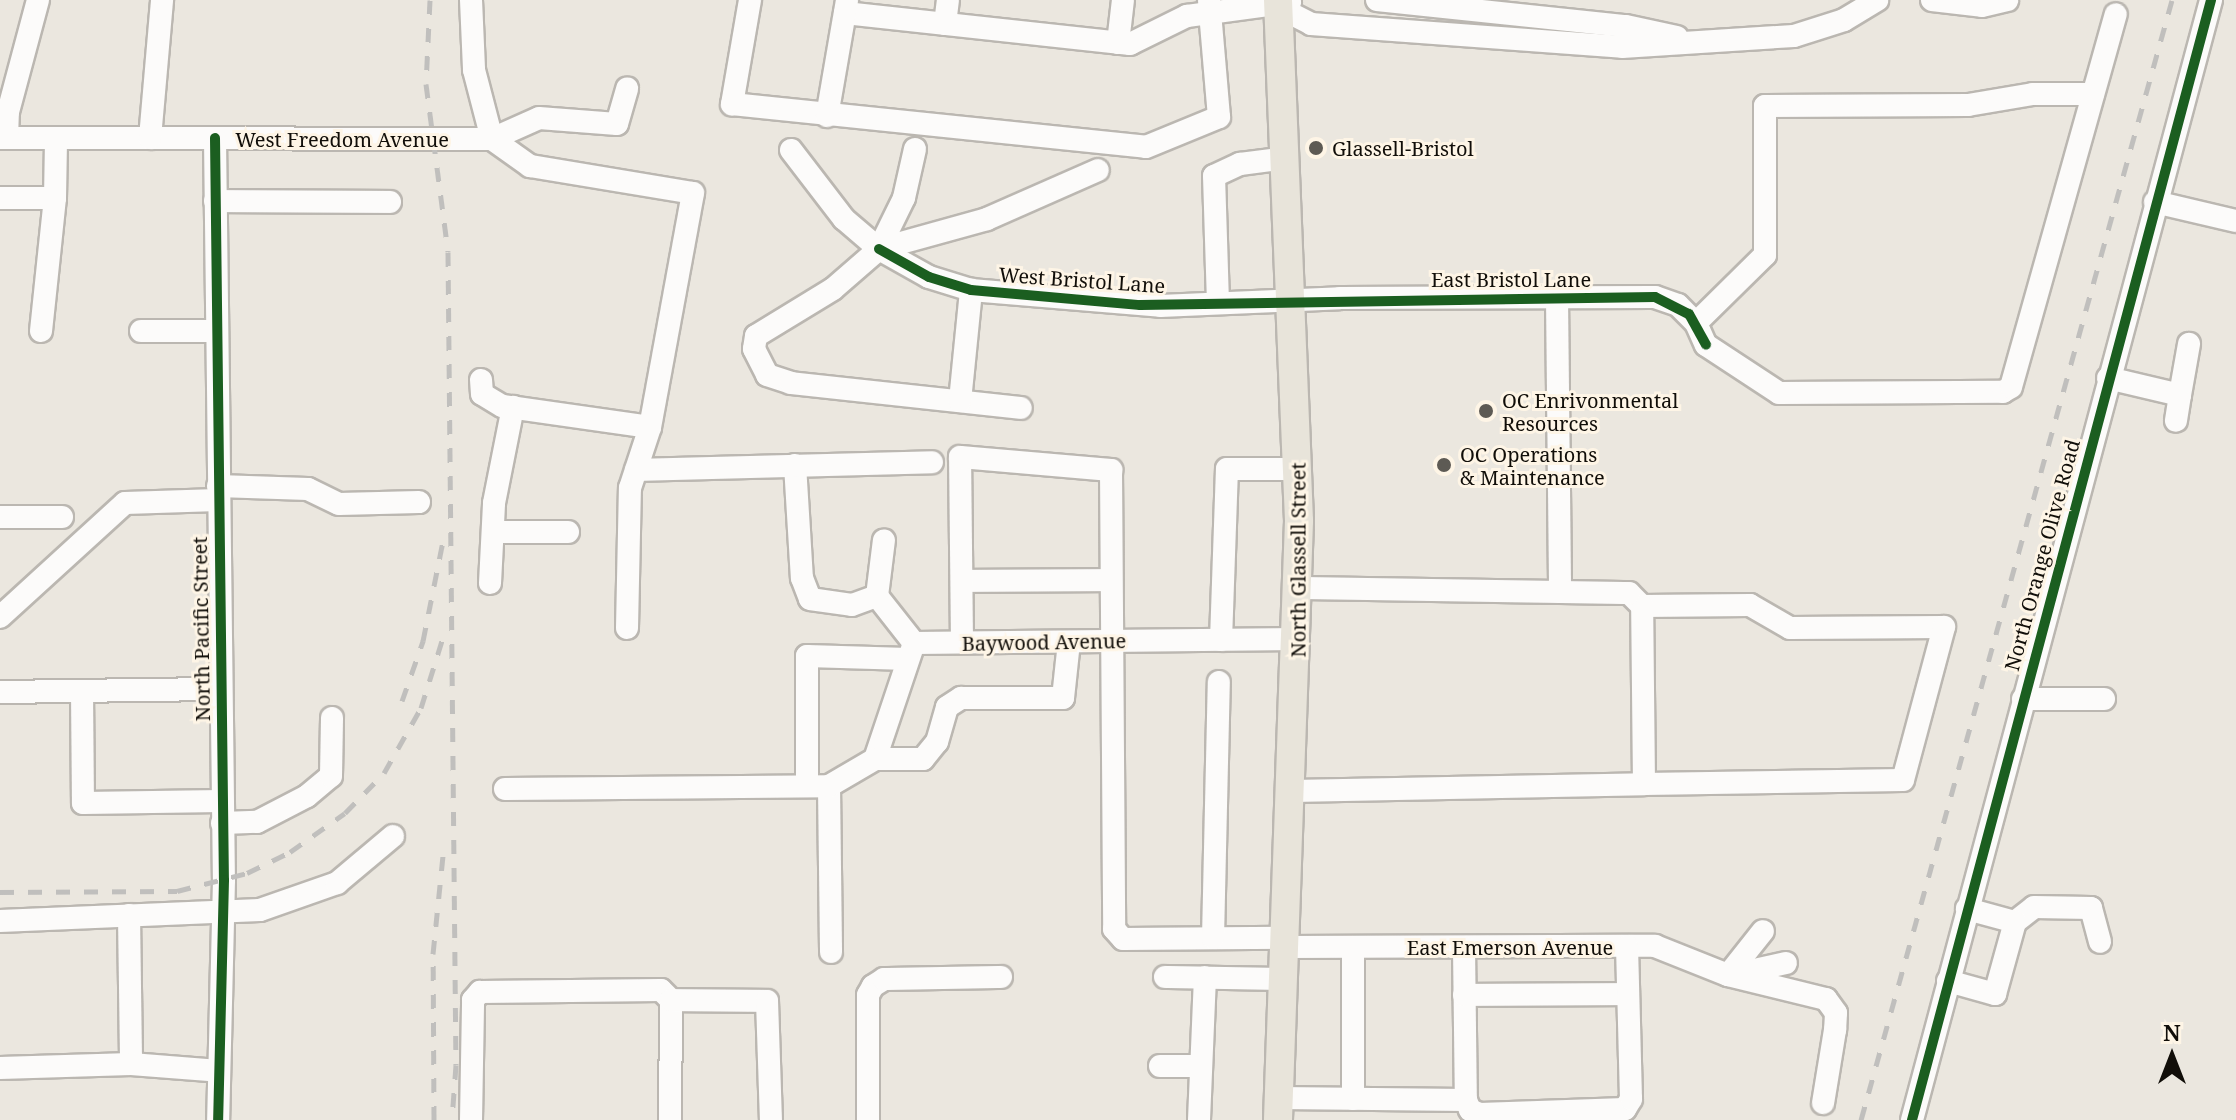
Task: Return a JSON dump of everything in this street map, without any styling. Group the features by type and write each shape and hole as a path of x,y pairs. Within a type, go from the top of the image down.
{"main road":[{"name":"North Glassell Street","path":"1279,1109 1298,639 1298,469 1283,2"}],"street":[{"path":"3,138 38,0"},
{"path":"150,138 162,0"},
{"path":"471,0 474,70 492,139 530,166 693,193 650,427 630,488 627,628"},
{"path":"750,0 732,104 1146,147 1219,117 1209,7"},
{"path":"945,24 948,0"},
{"path":"1118,43 1123,0"},
{"path":"1377,0 1528,8 1685,40"},
{"path":"827,116 846,6 945,24 1130,44 1209,7 1283,2 1311,24 1525,43 1622,47 1685,40 1794,36 1844,20 1877,0"},
{"path":"1932,0 1982,6 2007,0"},
{"name":"North Orange Olive Road","path":"1912,1120 2211,0"},
{"path":"1525,43 1528,8"},
{"path":"1696,323 1765,255 1765,106 1968,105 2033,94 2093,94 2116,14"},
{"path":"492,139 547,117 617,124 627,88"},
{"name":"East Bristol Lane","path":"1292,299 1655,297 1678,305 1696,323 1706,345 1773,391 1786,394 2008,391 2093,94"},
{"name":"West Freedom Avenue","path":"3,138 492,139"},
{"path":"41,331 55,198 56,138"},
{"name":"North Pacific Street","path":"215,138 223,912 218,1120"},
{"path":"915,149 904,198 879,249 833,289 756,336 754,349 767,375 791,383 1021,408"},
{"name":"West Bristol Lane","path":"791,150 844,219 879,249 929,277 971,290 1140,305 1292,299"},
{"path":"1218,303 1214,176 1240,164 1286,158"},
{"path":"879,249 987,219 1098,170"},
{"path":"0,198 55,198"},
{"path":"215,201 390,202"},
{"path":"2155,202 2236,221"},
{"path":"960,401 971,290"},
{"path":"1557,297 1560,592"},
{"path":"141,331 216,331"},
{"path":"2176,421 2189,344"},
{"path":"2108,378 2180,395"},
{"path":"481,380 482,394 490,402 650,427"},
{"path":"490,583 493,532 513,407"},
{"name":"East Emerson Avenue","path":"962,581 960,457 1111,470 1114,929 1123,939 1213,938 1353,947 1655,946 1728,975 1799,991 1831,1005 1835,1030 1823,1103"},
{"path":"636,470 932,462"},
{"path":"795,465 802,578 810,599 852,605 877,596"},
{"path":"1221,640 1227,469 1298,469"},
{"path":"0,617 125,503 218,493 308,489 339,504 419,502"},
{"path":"0,517 62,517"},
{"path":"493,532 568,532"},
{"path":"875,759 911,651 877,596 884,540"},
{"path":"962,642 962,581 1111,580"},
{"path":"1298,588 1629,593 1642,606 1644,784"},
{"path":"1292,791 1903,780 1944,627 1790,628 1750,605 1642,606"},
{"name":"Baywood Avenue","path":"818,786 807,656 911,651 962,642 1298,639"},
{"path":"505,789 818,786 875,759 923,759 937,742 947,707 961,698 1063,698 1069,642"},
{"path":"1213,938 1219,682"},
{"path":"0,692 219,689"},
{"path":"82,691 83,803 222,812 257,822 307,796 331,776 332,718"},
{"path":"2023,699 2104,699"},
{"path":"818,786 831,952"},
{"path":"0,921 260,910 337,883 393,836"},
{"path":"1948,981 1995,994 2015,922 2034,907 2091,908 2100,942"},
{"path":"1967,909 2015,922"},
{"path":"129,915 131,1064"},
{"path":"1728,975 1763,931"},
{"path":"1464,947 1466,1100 1470,1110 1480,1114 1628,1107 1627,946"},
{"path":"1353,947 1353,1099"},
{"path":"1728,975 1786,963"},
{"path":"868,1120 868,995 873,986 884,979 1001,977"},
{"path":"1165,977 1285,979"},
{"path":"1199,1120 1205,977"},
{"path":"471,1120 473,1000 480,992 661,990 671,1000 767,1001 771,1120"},
{"path":"1464,995 1628,994"},
{"path":"670,1120 671,1000"},
{"path":"0,1068 131,1064 219,1071"},
{"path":"1160,1066 1201,1066"},
{"path":"1279,1109 1353,1099 1466,1100"}],"railway":[{"path":"430,0 426,84 448,252 456,1065 452,1120"},
{"path":"1861,1120 2172,0"},
{"path":"402,701 423,641 443,541"},
{"path":"0,892 177,891 247,873 290,852 345,813 384,773 421,708 444,634"},
{"path":"434,1120 433,954 444,845"}],"cycle path":[{"path":"1912,1120 2211,0"},
{"path":"215,138 224,880 218,1120"},
{"path":"879,249 929,277 971,290 1140,305 1655,297 1689,314 1706,345"}],"place":[{"name":"Glassell-Bristol","path":"1316,148"},
{"name":"OC Enrivonmental Resources","path":"1486,411"},
{"name":"OC Operations & Maintenance","path":"1444,465"}]}
